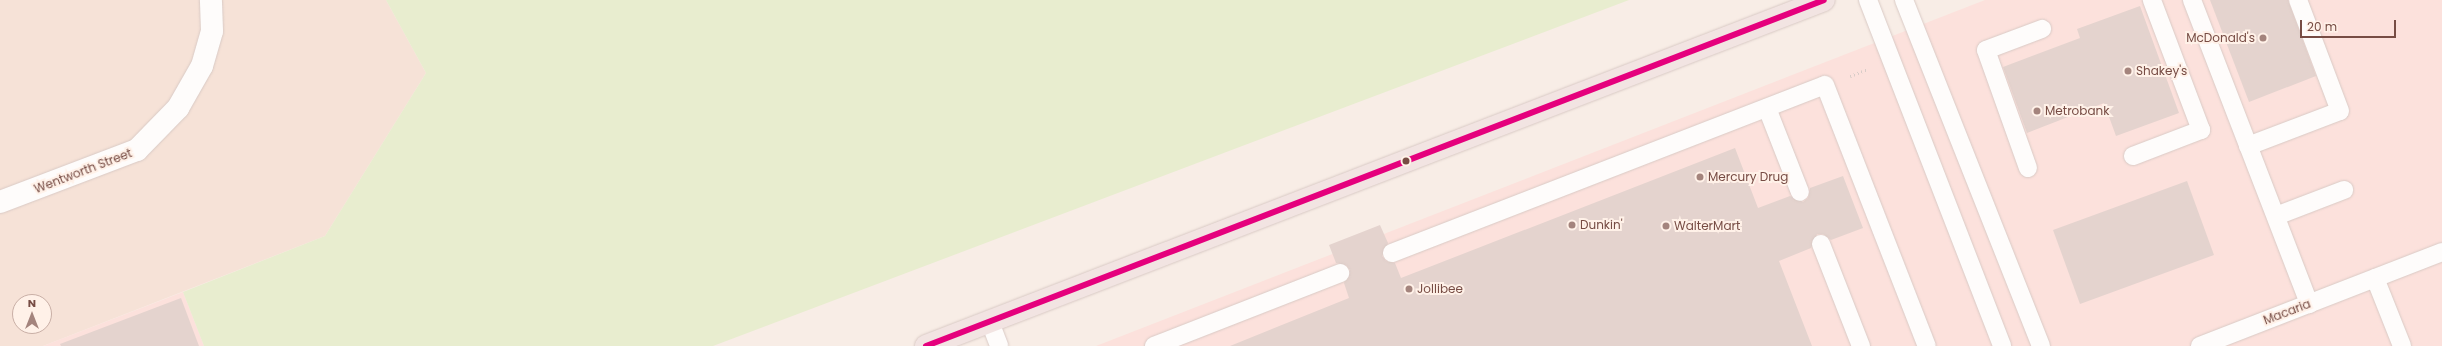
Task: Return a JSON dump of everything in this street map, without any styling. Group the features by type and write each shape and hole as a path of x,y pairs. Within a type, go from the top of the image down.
{"highway":[{"path":"926,346 962,340 990,322 1824,0"}],"street":[{"name":"Wentworth Street","path":"0,202 138,150 178,108 202,66 212,31 212,0"}],"lane":[{"path":"1868,0 2002,346"},
{"path":"1904,0 2041,346"},
{"path":"2133,156 2201,130 2152,0"},
{"path":"2192,0 2310,304"},
{"path":"2248,146 2340,111 2298,0"},
{"path":"2028,168 1986,50 2042,29"},
{"path":"1392,253 1825,85 1927,346"},
{"path":"1767,108 1800,192"},
{"path":"2276,216 2344,190"},
{"path":"1821,244 1861,346"},
{"name":"Macaria","path":"2200,346 2442,252"},
{"path":"1154,346 1340,273"},
{"path":"2374,278 2402,346"},
{"path":"990,322 999,346"}],"path":[{"path":"1842,80 1871,68"}],"shaded area":[{"path":"0,0 386,0 426,73 325,236 43,346 0,346"},
{"path":"1985,0 2442,0 2442,346 1096,346"},
{"path":"183,292 204,346 43,346"}],"green space":[{"path":"386,0 1629,0 713,346 204,346 183,292 325,236 426,73"}],"building":[{"name":"McDonald's","path":"2210,0 2288,0 2316,76 2249,102"},
{"path":"2140,6 2179,113 2116,136 2104,103 2027,133 2003,67 2080,38 2077,29"},
{"path":"1735,148 1758,208 1790,196 1803,202 1808,198 1810,188 1843,176 1863,228 1831,240 1823,234 1817,234 1811,248 1779,261 1812,346 1230,346 1349,298 1344,283 1350,270 1346,265 1336,263 1329,245 1380,225 1388,243 1382,256 1386,261 1395,263 1401,278"},
{"path":"2187,181 2214,255 2080,304 2053,230"},
{"path":"181,298 199,346 61,346 60,344"}],"transit line":[{"path":"926,346 1824,0"}],"place":[{"name":"McDonald's","path":"2263,38"},
{"name":"Shakey's","path":"2128,71"},
{"name":"Metrobank","path":"2037,111"},
{"name":"Mercury Drug","path":"1700,177"},
{"name":"Dunkin'","path":"1572,225"},
{"name":"WalterMart","path":"1666,226"},
{"name":"Jollibee","path":"1409,289"}]}
